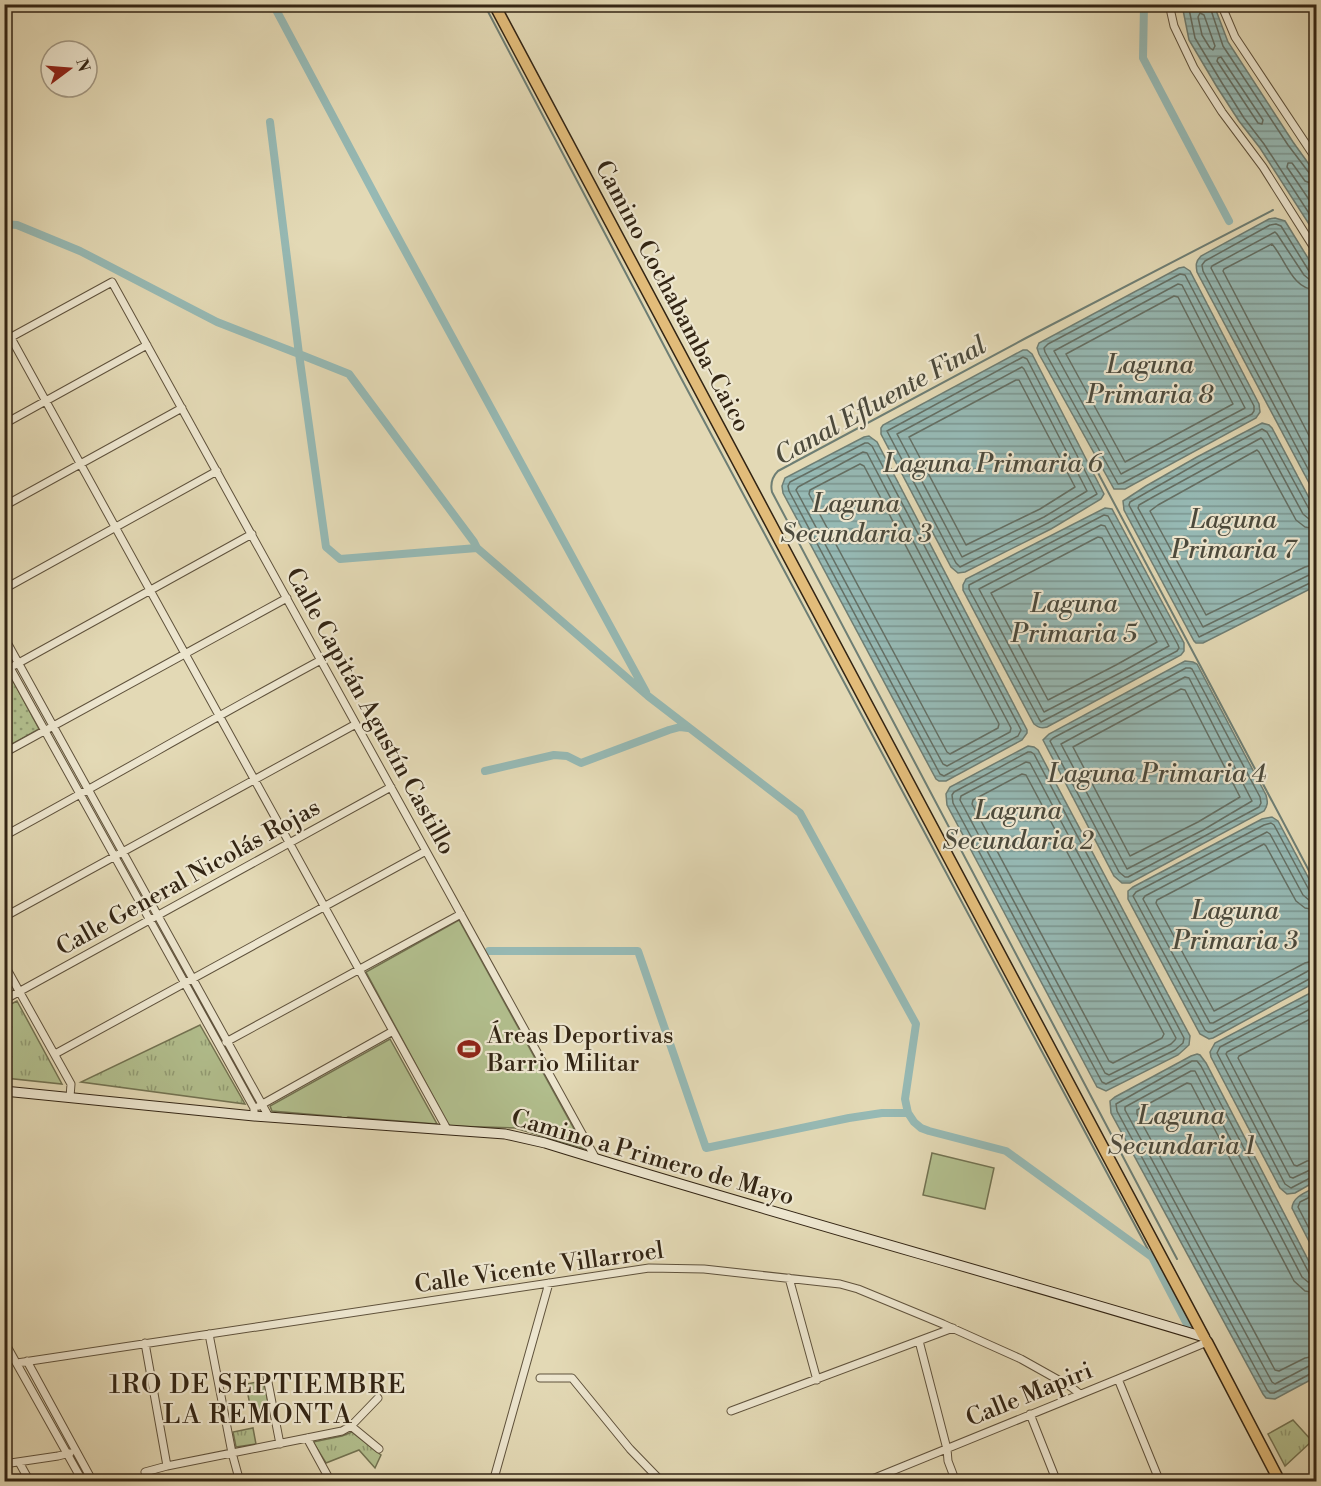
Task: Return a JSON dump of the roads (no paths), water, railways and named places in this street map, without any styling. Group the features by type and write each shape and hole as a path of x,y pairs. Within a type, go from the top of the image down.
{"main road":[{"name":"Camino Cochabamba-Caico","path":"494,4 1280,1482"},
{"name":"Camino a Primero de Mayo","path":"4,1091 254,1112 269,1117 505,1134 545,1143 1052,1292 1205,1340"}],"street":[{"path":"1169,4 1174,26 1194,68 1228,120 1263,167 1317,251"},
{"path":"1221,4 1235,37 1317,159"},
{"name":"Calle Capitán Agustín Castillo","path":"8,340 112,282 596,1159"},
{"path":"8,340 46,401 447,1130"},
{"path":"4,424 147,345"},
{"path":"4,506 182,408"},
{"path":"4,589 217,471"},
{"path":"10,668 252,534"},
{"path":"4,753 287,598"},
{"path":"4,637 269,1117"},
{"path":"4,657 254,1112 262,1104 393,1031"},
{"path":"4,836 321,660"},
{"path":"4,917 356,724"},
{"name":"Calle General Nicolás Rojas","path":"4,1000 391,787"},
{"path":"55,1054 426,851"},
{"path":"219,1046 461,914"},
{"path":"4,964 71,1084 70,1097"},
{"name":"Calle Vicente Villarroel","path":"17,1363 649,1268 677,1267 840,1284 858,1289 1021,1359 1080,1394"},
{"path":"789,1278 817,1380"},
{"path":"493,1482 549,1283"},
{"path":"731,1411 953,1328"},
{"path":"209,1334 232,1454 240,1482"},
{"name":"Calle Mapiri","path":"865,1482 1118,1379 1205,1340"},
{"path":"4,1341 83,1482"},
{"path":"919,1341 947,1449 948,1461 956,1482"},
{"path":"145,1343 166,1466"},
{"path":"27,1361 93,1482"},
{"path":"267,1377 280,1444"},
{"path":"540,1378 572,1378 630,1449 662,1482"},
{"path":"1118,1379 1160,1482"},
{"path":"151,1482 146,1472 166,1466 342,1431 351,1426 378,1398"},
{"path":"1030,1414 1057,1482"},
{"path":"351,1426 379,1449"},
{"path":"307,1438 331,1482"},
{"path":"4,1464 76,1451"},
{"path":"19,1462 30,1482"}],"water":[{"path":"1182,5 1214,5 1228,42 1316,174 1316,235 1260,148 1239,121 1189,40"},
{"path":"1269,219 1285,221 1316,271 1316,496 1197,272 1196,266 1201,256"},
{"name":"Laguna Primaria 8","path":"1184,267 1190,271 1259,404 1260,412 1256,418 1125,489 1114,489 1037,348 1039,343"},
{"name":"Laguna Primaria 6","path":"1023,350 1032,354 1104,494 1101,499 1051,529 965,572 958,573 951,567 881,434 881,428"},
{"name":"Laguna Primaria 7","path":"1262,423 1272,428 1316,511 1316,586 1203,643 1196,643 1124,510 1123,501 1197,457"},
{"name":"Laguna Secundaria 3","path":"869,436 877,442 1027,730 1022,740 946,781 936,779 783,493 782,486 785,478"},
{"name":"Laguna Primaria 5","path":"1105,508 1112,509 1184,643 1184,651 1181,655 1043,728 1034,724 963,590 963,585 966,579"},
{"name":"Laguna Primaria 4","path":"1185,661 1197,664 1266,795 1267,805 1264,811 1130,883 1122,883 1114,876 1043,740 1049,734"},
{"name":"Laguna Secundaria 2","path":"1028,746 1038,750 1190,1036 1189,1045 1178,1055 1106,1091 1097,1087 947,805 946,794 950,787"},
{"name":"Laguna Primaria 3","path":"1272,817 1278,821 1316,892 1316,982 1209,1039 1200,1034 1128,899 1128,891 1262,819"},
{"path":"1316,990 1316,1181 1295,1193 1287,1194 1280,1188 1210,1052 1215,1043"},
{"name":"Laguna Secundaria 1","path":"1197,1054 1206,1063 1316,1275 1316,1377 1275,1399 1266,1398 1263,1394 1111,1113 1110,1101 1115,1097"},
{"path":"1316,1187 1316,1255 1292,1208 1298,1197"}],"waterway":[{"path":"278,4 274,6 385,214 646,692"},
{"path":"484,4 681,378 1152,1257"},
{"path":"1144,4 1143,58 1229,221"},
{"path":"270,122 299,354 349,374 477,548 648,696 800,813 916,1024 905,1099 908,1113 914,1122 929,1131 1006,1151 1152,1257 1188,1326"},
{"name":"Canal Efluente Final","path":"1177,1259 772,492 771,483 778,471 1026,338 1273,210"},
{"path":"4,224 17,225 80,251 217,322 299,354 326,547 340,559 477,548"},
{"path":"1096,469 1316,884"},
{"path":"485,771 554,755 567,756 581,763 669,730 680,727 688,728"},
{"path":"489,951 638,951 706,1148 849,1118 882,1113 908,1113"}],"place":[{"name":"Áreas Deportivas Barrio Militar","path":"469,1049"}],"district":[{"name":"1RO DE SEPTIEMBRE LA REMONTA","path":"258,1399"}]}
